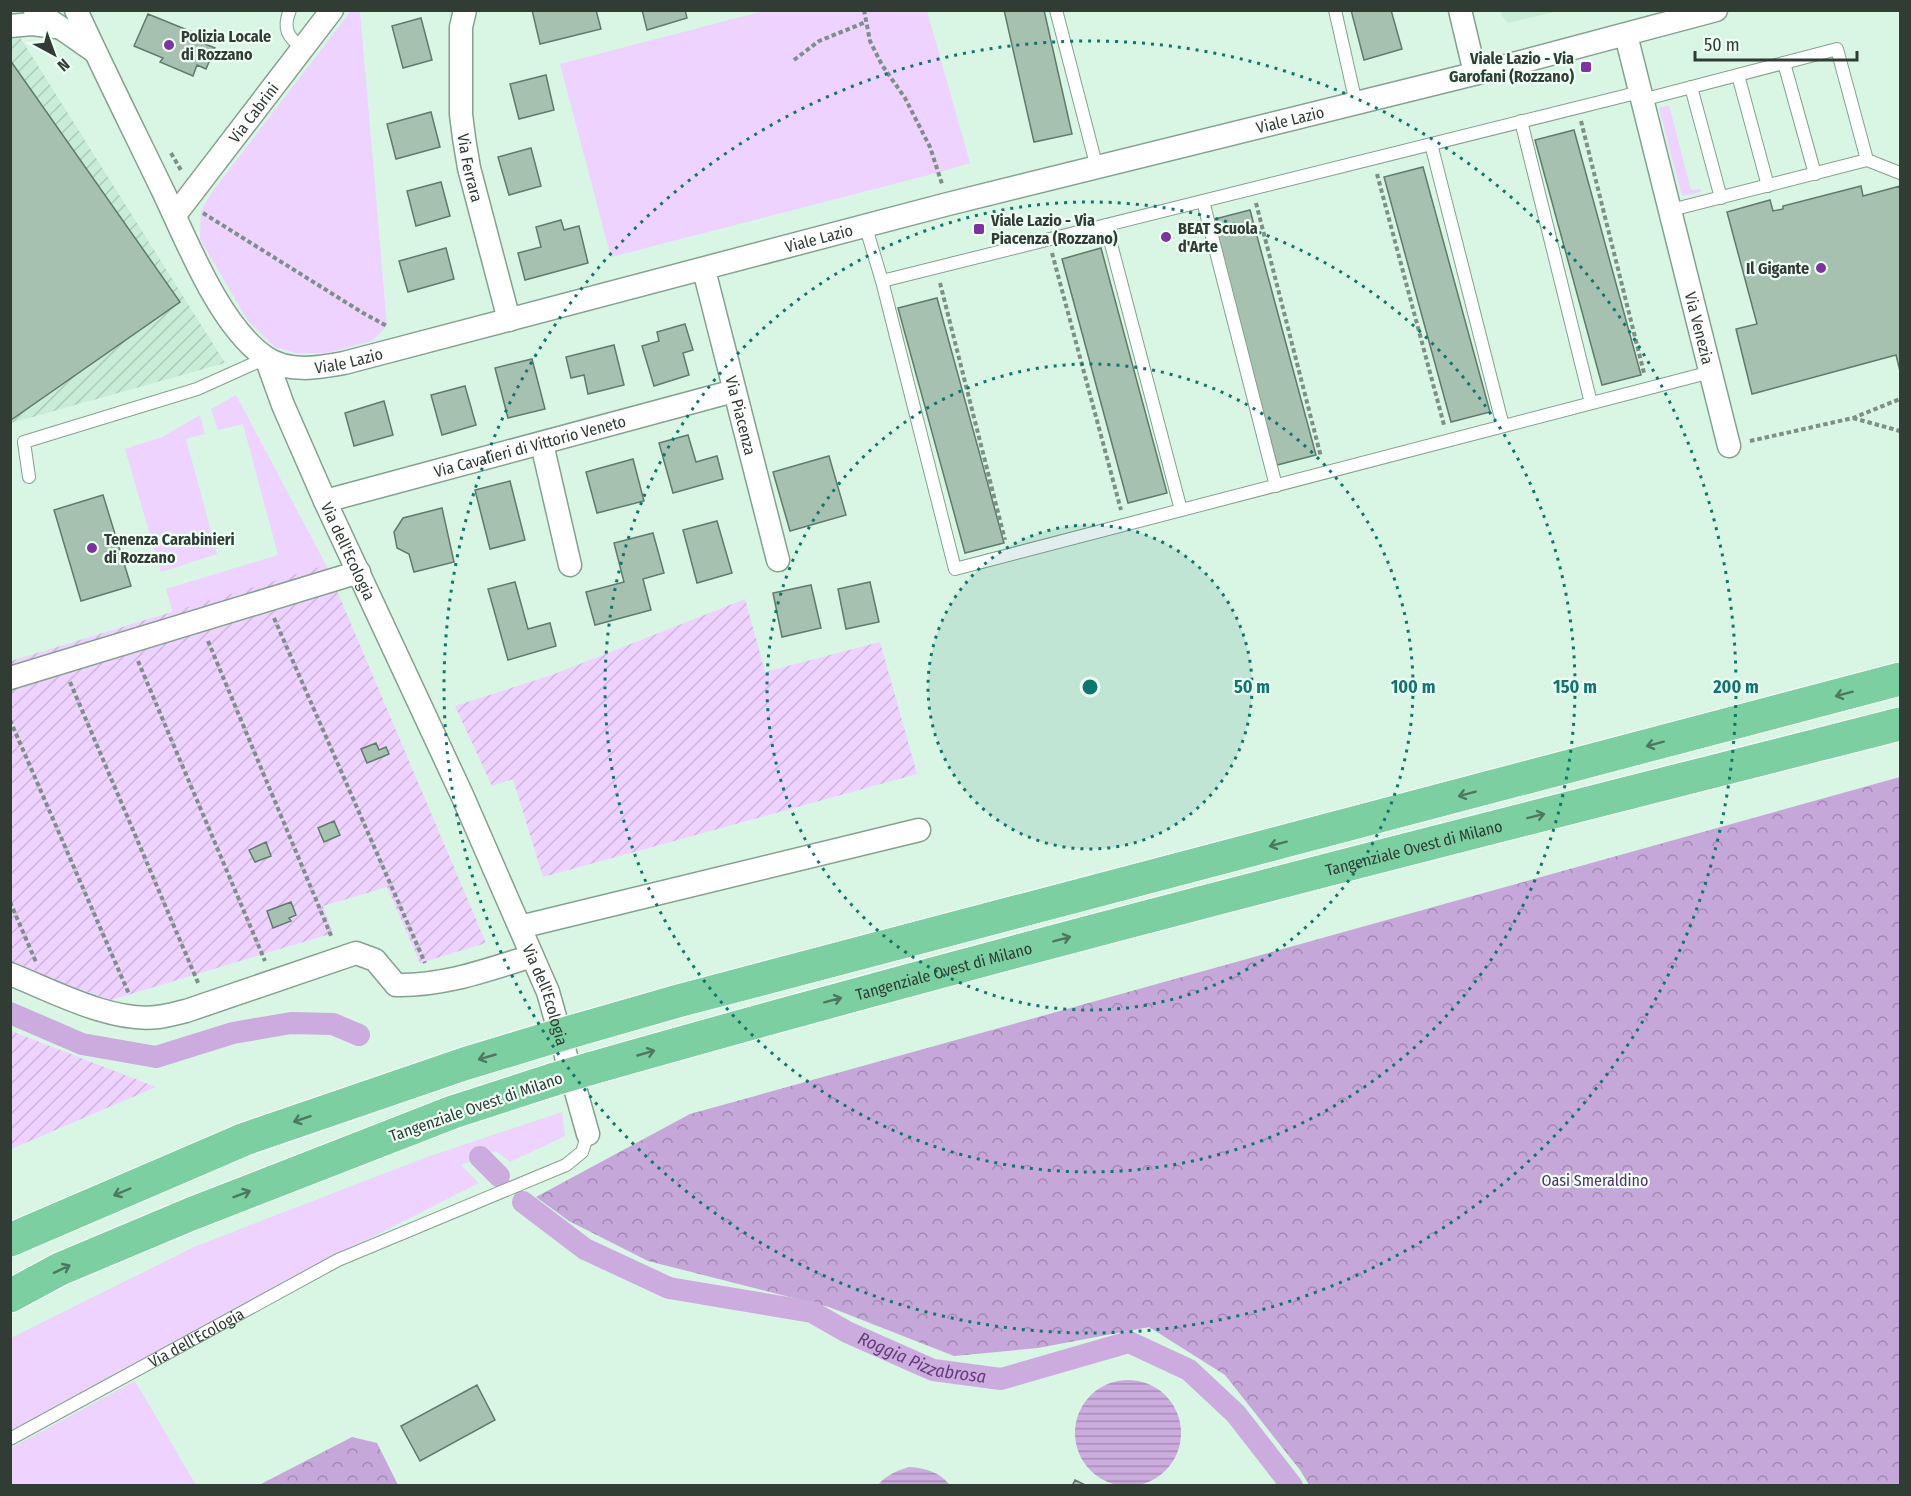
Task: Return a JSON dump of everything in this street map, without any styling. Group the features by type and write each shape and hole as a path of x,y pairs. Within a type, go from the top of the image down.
{"highway":[{"path":"10,1240 245,1139 464,1064 543,1040 678,1001 1900,679"},
{"name":"Tangenziale Ovest di Milano","path":"10,1296 60,1269 202,1210 453,1112 555,1079 800,1009 1199,902 1900,724"}],"street":[{"path":"35,10 95,52"},
{"name":"Viale Lazio","path":"76,10 210,289 229,318 250,345 266,358 287,366 312,369 344,363 866,228 948,204 1626,35 1716,10"},
{"name":"Via Cabrini","path":"175,215 332,10"},
{"name":"Via Ferrara","path":"465,10 461,27 461,114 464,138 469,168 509,320"},
{"path":"1460,10 1475,73"},
{"path":"10,26 32,24 61,28"},
{"name":"Via Venezia","path":"1626,35 1729,446"},
{"name":"Via Piacenza","path":"704,270 778,560"},
{"name":"Via dell'Ecologia","path":"266,358 283,405 325,501 462,795 548,992 588,1134"},
{"name":"Via Cavalieri di Vittorio Veneto","path":"325,501 734,391"},
{"path":"542,444 570,565"},
{"path":"10,678 359,572"},
{"path":"520,927 918,830"},
{"path":"10,974 93,1008 138,1017 157,1017 207,1004 356,953 375,960 396,985 418,986 458,979 532,956"}],"lane":[{"path":"291,10 286,21 290,39 303,49"},
{"path":"1056,10 1097,168"},
{"path":"1335,10 1356,103"},
{"path":"882,281 1578,107 1691,87 1837,49 1867,160"},
{"path":"1784,63 1815,174"},
{"path":"1738,75 1768,186"},
{"path":"1691,87 1721,198"},
{"path":"1521,121 1591,403"},
{"path":"1431,144 1503,426"},
{"path":"1671,210 1867,160 1900,173"},
{"path":"1203,201 1276,486"},
{"path":"1106,225 1180,510"},
{"path":"866,228 882,281 956,569 1710,372"},
{"path":"29,477 24,442 197,389 266,358"},
{"name":"Via dell'Ecologia","path":"10,1439 339,1260 566,1165 582,1152 588,1134"}],"path":[{"path":"864,10 870,41 882,65 905,98 930,147 940,172 948,204"},
{"path":"794,60 819,41 866,22"},
{"path":"1578,107 1648,388"},
{"path":"1373,158 1448,440"},
{"path":"1252,189 1325,472"},
{"path":"1049,240 1125,525"},
{"path":"936,268 1009,555"},
{"path":"1729,446 1853,418 1900,399"},
{"path":"1853,418 1900,431"},
{"path":"267,600 433,983"},
{"path":"200,621 341,959"},
{"path":"130,642 274,981"},
{"path":"61,662 207,1004"},
{"path":"10,720 138,1017"},
{"path":"10,902 47,989"}],"shaded area":[{"path":"1500,10 1559,11 1508,23"},
{"path":"351,11 360,11 387,326 372,341 326,353 296,353 275,347 248,321 200,239 201,211 212,192"},
{"path":"764,11 927,11 970,163 611,257 560,64"},
{"path":"11,23 225,363 11,423"},
{"path":"1669,105 1691,190 1700,189 1701,192 1682,196 1659,108"},
{"path":"236,395 326,565 173,613 166,589 278,555 243,424 218,430 211,409"},
{"path":"200,415 205,434 186,439 217,554 161,572 125,449 162,437"},
{"path":"326,565 486,943 420,963 387,887 323,906 333,933 111,1000 11,965 11,661"},
{"path":"745,599 765,672 880,642 917,774 543,877 513,779 492,786 455,706 552,675"},
{"path":"11,1031 156,1087 11,1149"},
{"path":"562,1112 565,1136 510,1162 496,1151 461,1165 479,1183 289,1279 11,1431 11,1338 194,1247 427,1157"},
{"path":"1128,1380 1148,1384 1165,1396 1177,1413 1181,1433 1177,1453 1165,1470 1148,1482 1128,1486 1108,1482 1091,1470 1079,1453 1075,1433 1079,1413 1091,1396 1108,1384"},
{"path":"135,1381 196,1485 11,1485 11,1448"},
{"path":"909,1467 932,1472 950,1485 878,1485 888,1476"}],"green space":[{"name":"Oasi Smeraldino","path":"1900,777 1900,1485 1309,1485 1300,1470 1225,1375 1149,1327 1038,1348 954,1356 829,1307 648,1261 569,1221 536,1197 690,1114"},
{"path":"352,1437 377,1443 398,1485 259,1485"}],"building":[{"path":"532,10 596,10 601,29 540,44"},
{"path":"642,10 685,10 687,18 647,30"},
{"path":"1004,10 1044,10 1072,134 1034,142"},
{"path":"1351,10 1391,10 1402,49 1364,60"},
{"path":"148,14 207,38 205,44 215,48 206,69 197,65 193,76 160,62 163,58 134,46"},
{"path":"421,18 432,60 403,68 392,26"},
{"path":"10,60 180,302 11,420 10,420"},
{"path":"546,75 554,110 519,119 510,84"},
{"path":"431,112 440,147 396,159 387,124"},
{"path":"1574,130 1641,375 1602,385 1535,140"},
{"path":"531,148 541,186 509,195 498,157"},
{"path":"1423,167 1490,412 1451,422 1384,177"},
{"path":"441,182 450,216 416,226 407,191"},
{"name":"Il Gigante","path":"1861,186 1863,196 1900,186 1900,371 1896,355 1752,394 1736,329 1757,324 1727,212 1770,200 1773,211 1783,209 1783,206"},
{"path":"1250,210 1316,455 1277,465 1211,220"},
{"path":"561,220 564,230 579,226 588,263 525,280 518,253 541,247 536,227"},
{"path":"446,248 454,279 408,292 399,261"},
{"path":"1101,248 1167,493 1128,503 1062,259"},
{"path":"937,298 1004,543 965,553 898,308"},
{"path":"685,324 693,350 683,353 689,375 654,386 642,346 659,341 657,332"},
{"path":"614,345 624,385 588,394 584,375 571,378 566,357"},
{"path":"532,359 545,409 508,418 495,368"},
{"path":"465,386 476,425 442,435 431,395"},
{"path":"384,401 393,435 354,446 345,413"},
{"path":"688,435 696,462 717,456 723,479 673,493 659,443"},
{"path":"829,456 846,515 790,531 773,472"},
{"path":"633,459 644,501 597,513 586,472"},
{"path":"510,481 525,540 490,549 475,490"},
{"name":"Tenenza Carabinieri di Rozzano","path":"103,495 131,586 81,601 54,510"},
{"path":"442,508 454,562 414,572 409,554 397,548 394,532 403,518"},
{"path":"717,521 732,573 697,583 683,530"},
{"path":"653,533 664,573 643,579 651,610 595,625 586,592 624,582 614,543"},
{"path":"515,582 528,629 550,623 556,646 508,660 488,589"},
{"path":"870,582 879,622 846,629 838,589"},
{"path":"811,585 821,628 782,637 773,593"},
{"path":"376,743 379,750 386,747 389,754 367,763 361,749"},
{"path":"334,821 340,835 324,842 318,828"},
{"path":"266,842 271,856 255,862 249,850"},
{"path":"291,902 296,915 289,918 291,921 273,928 267,911"},
{"path":"477,1385 495,1420 420,1461 401,1426"},
{"path":"1075,1480 1087,1486 1072,1486"}],"waterway":[{"path":"10,1013 82,1044 156,1057 233,1033 291,1023 333,1024 359,1035"},
{"path":"480,1157 499,1176"},
{"name":"Roggia Pizzabrosa","path":"523,1202 585,1249 669,1288 812,1312 847,1332 933,1370 1001,1379 1129,1342 1189,1370 1236,1414 1292,1486"}],"place":[{"name":"Polizia Locale di Rozzano","path":"169,45"},
{"name":"Viale Lazio - Via Garofani (Rozzano)","path":"1586,67"},
{"name":"Viale Lazio - Via Piacenza (Rozzano)","path":"979,229"},
{"name":"BEAT Scuola d'Arte","path":"1166,237"},
{"name":"Il Gigante","path":"1821,268"},
{"name":"Tenenza Carabinieri di Rozzano","path":"92,548"}]}
